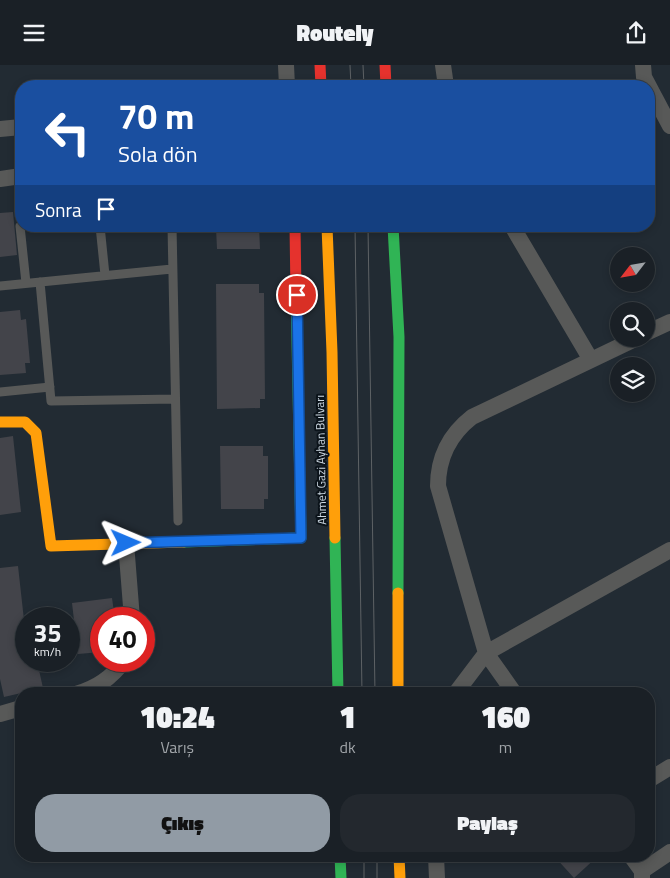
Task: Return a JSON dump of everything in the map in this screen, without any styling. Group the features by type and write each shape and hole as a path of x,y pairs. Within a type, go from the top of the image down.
{"main road":[{"path":"320,65 321,80"},
{"path":"385,65 386,80"},
{"path":"0,422 21,420 27,422 36,433 51,546 301,538 295,232"},
{"name":"Ahmet Gazi Ayhan Bulvarı","path":"327,232 332,352 338,687"},
{"path":"393,232 399,337 398,687"},
{"path":"340,862 341,878"},
{"path":"399,862 400,878"}],"street":[{"path":"286,65 287,80"},
{"path":"442,65 445,80"},
{"path":"642,65 646,80"},
{"path":"655,98 670,126"},
{"path":"0,129 15,128"},
{"path":"0,179 15,177"},
{"path":"516,232 591,360"},
{"path":"655,329 670,322"},
{"path":"510,687 486,653 438,486 439,469 443,453 454,433 472,417 618,347"},
{"path":"126,543 131,607"},
{"path":"460,687 486,653 670,549"},
{"path":"93,687 110,678 115,672"},
{"path":"0,714 15,710"},
{"path":"655,776 670,767"},
{"path":"635,862 642,874 670,852"},
{"path":"436,862 437,878"}],"lane":[{"path":"21,232 26,283"},
{"path":"101,232 105,275"},
{"path":"172,232 178,521"},
{"path":"0,285 172,269"},
{"path":"40,282 51,401 176,399"},
{"path":"0,392 50,387"}],"building":[{"path":"13,212 17,255 0,257 0,213"},
{"path":"216,232 259,232 260,249 217,249"},
{"path":"216,284 259,284 259,293 264,293 265,399 260,399 260,408 217,409"},
{"path":"20,310 21,320 26,319 30,363 25,363 26,373 0,375 0,312"},
{"path":"13,436 21,512 0,515 0,438"},
{"path":"220,446 263,446 263,456 268,456 268,499 264,499 264,509 221,509"},
{"path":"18,566 23,607 15,607 15,672 39,672 43,687 15,687 15,694 4,697 0,679 0,568"},
{"path":"112,598 113,607 90,607 90,653 80,654 80,607 72,607 72,603"},
{"path":"559,862 591,862 574,878"}],"tram line":[{"path":"350,65 351,80"},
{"path":"363,65 364,80"},
{"path":"355,232 362,687"},
{"path":"368,232 375,687"},
{"path":"364,862 364,878"},
{"path":"377,862 377,878"}],"traffic: fast":[{"path":"393,232 399,337 398,593"},
{"path":"184,542 301,538 296,293"},
{"path":"335,538 338,687"},
{"path":"340,862 341,878"}],"traffic: slow":[{"path":"327,232 332,352 335,538"},
{"path":"0,422 25,422 36,433 51,546 184,542"},
{"path":"398,593 398,687"},
{"path":"399,862 400,878"}],"traffic: jam":[{"path":"320,65 321,80"},
{"path":"385,65 386,80"},
{"path":"295,232 296,293"}],"route":[{"path":"126,543 301,538 297,295"}]}
